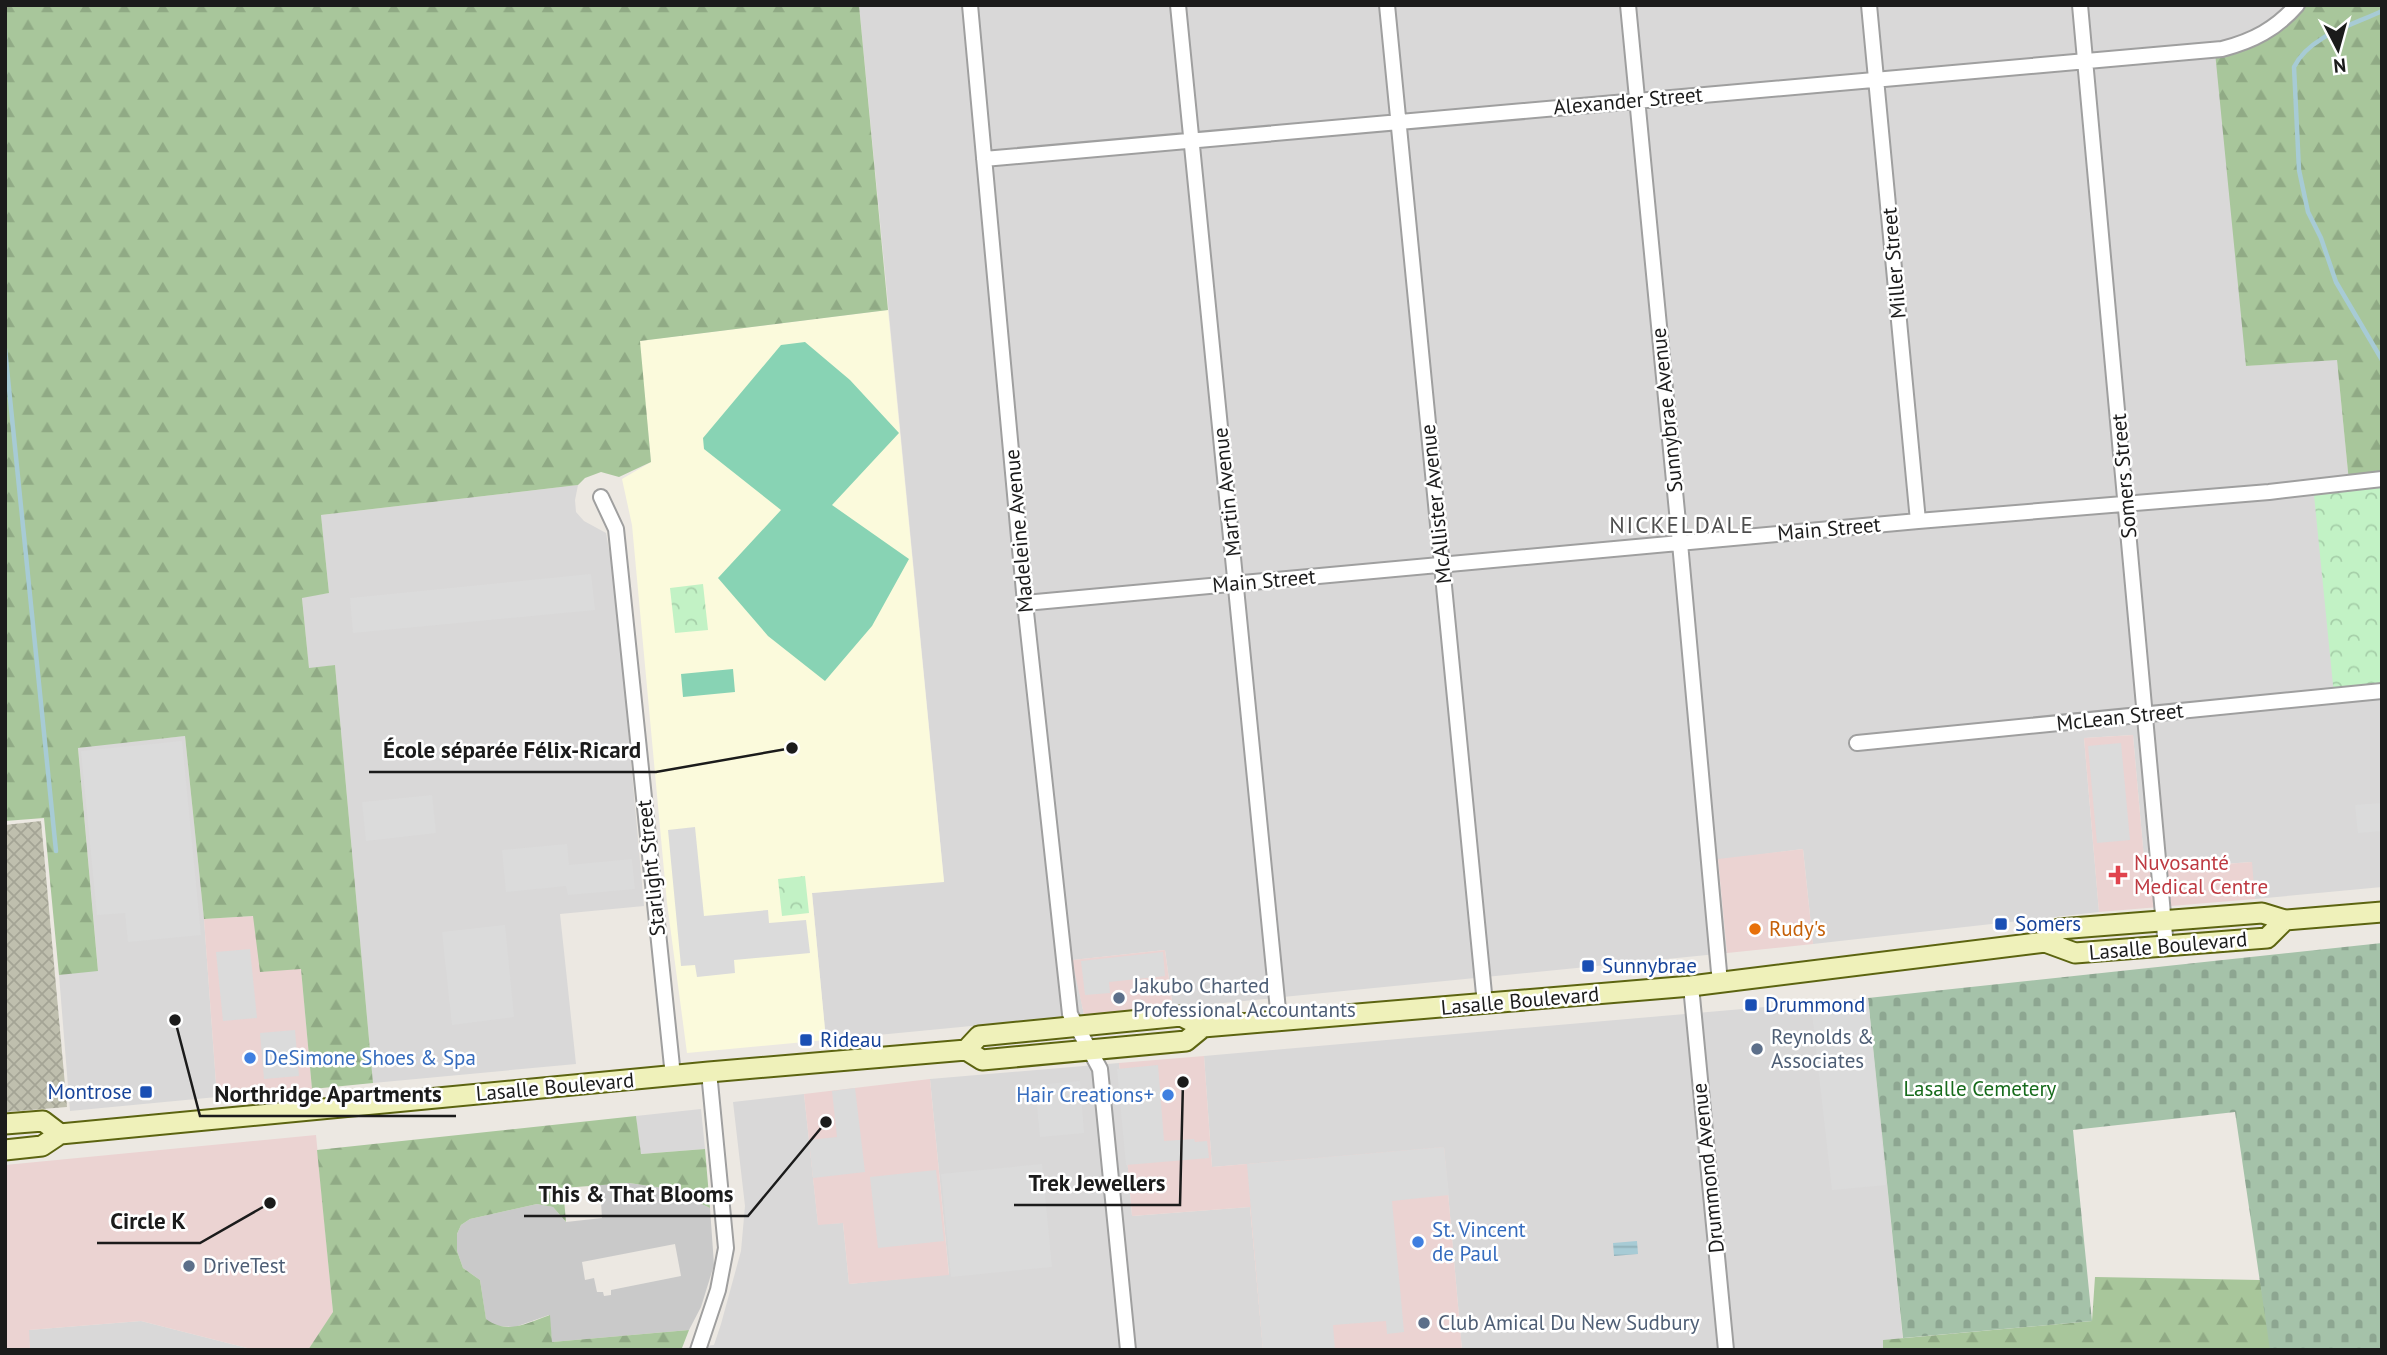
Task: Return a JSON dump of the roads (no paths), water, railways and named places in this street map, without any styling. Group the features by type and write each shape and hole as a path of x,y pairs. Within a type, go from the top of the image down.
{"main road":[{"name":"Lasalle Boulevard","path":"2045,942 2059,929 2262,913 2285,919 2382,912"},
{"name":"Lasalle Boulevard","path":"966,1050 979,1036 1076,1025 1181,1016 1203,1027 1485,1004 1720,983 2045,942 2075,953 2267,938 2285,919"},
{"name":"Lasalle Boulevard","path":"5,1150 42,1146 60,1134 709,1072 966,1050 982,1060 1090,1051 1186,1041 1203,1027"},
{"name":"Lasalle Boulevard","path":"5,1124 43,1121 60,1134"}],"street":[{"name":"Madeleine Avenue","path":"970,5 1025,603 1070,1014 1100,1069 1128,1350"},
{"name":"Martin Avenue","path":"1178,5 1279,1020"},
{"name":"McAllister Avenue","path":"1387,5 1485,1004"},
{"name":"Sunnybrae Avenue","path":"1628,5 1720,983"},
{"name":"Miller Street","path":"1869,5 1918,521"},
{"name":"Somers Street","path":"2080,5 2166,947"},
{"name":"Alexander Street","path":"984,159 2222,49 2269,32 2297,5"},
{"name":"Main Street","path":"1025,603 1918,521 2269,492 2382,479"},
{"name":"Starlight Street","path":"601,496 617,529 673,1076"},
{"name":"McLean Street","path":"1857,743 2382,691"},
{"name":"Drummond Avenue","path":"1691,986 1726,1350"},
{"path":"698,1350 718,1290 726,1248 709,1072"}],"water":[{"path":"1637,1241 1638,1254 1614,1256 1613,1243"}],"waterway":[{"path":"2382,11 2321,39 2301,56 2294,67 2299,170 2308,212 2321,238 2336,282 2382,360"},
{"path":"5,349 56,851"}],"place":[{"name":"École séparée Félix-Ricard","path":"792,748"},
{"name":"Nuvosanté Medical Centre","path":"2118,875"},
{"name":"Somers","path":"2001,924"},
{"name":"Rudy's","path":"1755,929"},
{"name":"Sunnybrae","path":"1588,966"},
{"name":"Jakubo Charted Professional Accountants","path":"1119,998"},
{"name":"Drummond","path":"1751,1005"},
{"name":"Northridge Apartments","path":"175,1020"},
{"name":"Rideau","path":"806,1040"},
{"name":"Reynolds & Associates","path":"1757,1049"},
{"name":"DeSimone Shoes & Spa","path":"250,1058"},
{"name":"Trek Jewellers","path":"1183,1082"},
{"name":"Montrose","path":"146,1092"},
{"name":"Hair Creations+","path":"1168,1095"},
{"name":"This & That Blooms","path":"826,1122"},
{"name":"Circle K","path":"270,1203"},
{"name":"St. Vincent de Paul","path":"1418,1242"},
{"name":"DriveTest","path":"189,1266"},
{"name":"Club Amical Du New Sudbury","path":"1424,1323"}],"district":[{"name":"NICKELDALE","path":"1682,525"}],"park label":[{"name":"Lasalle Cemetery","path":"1980,1089"}]}
